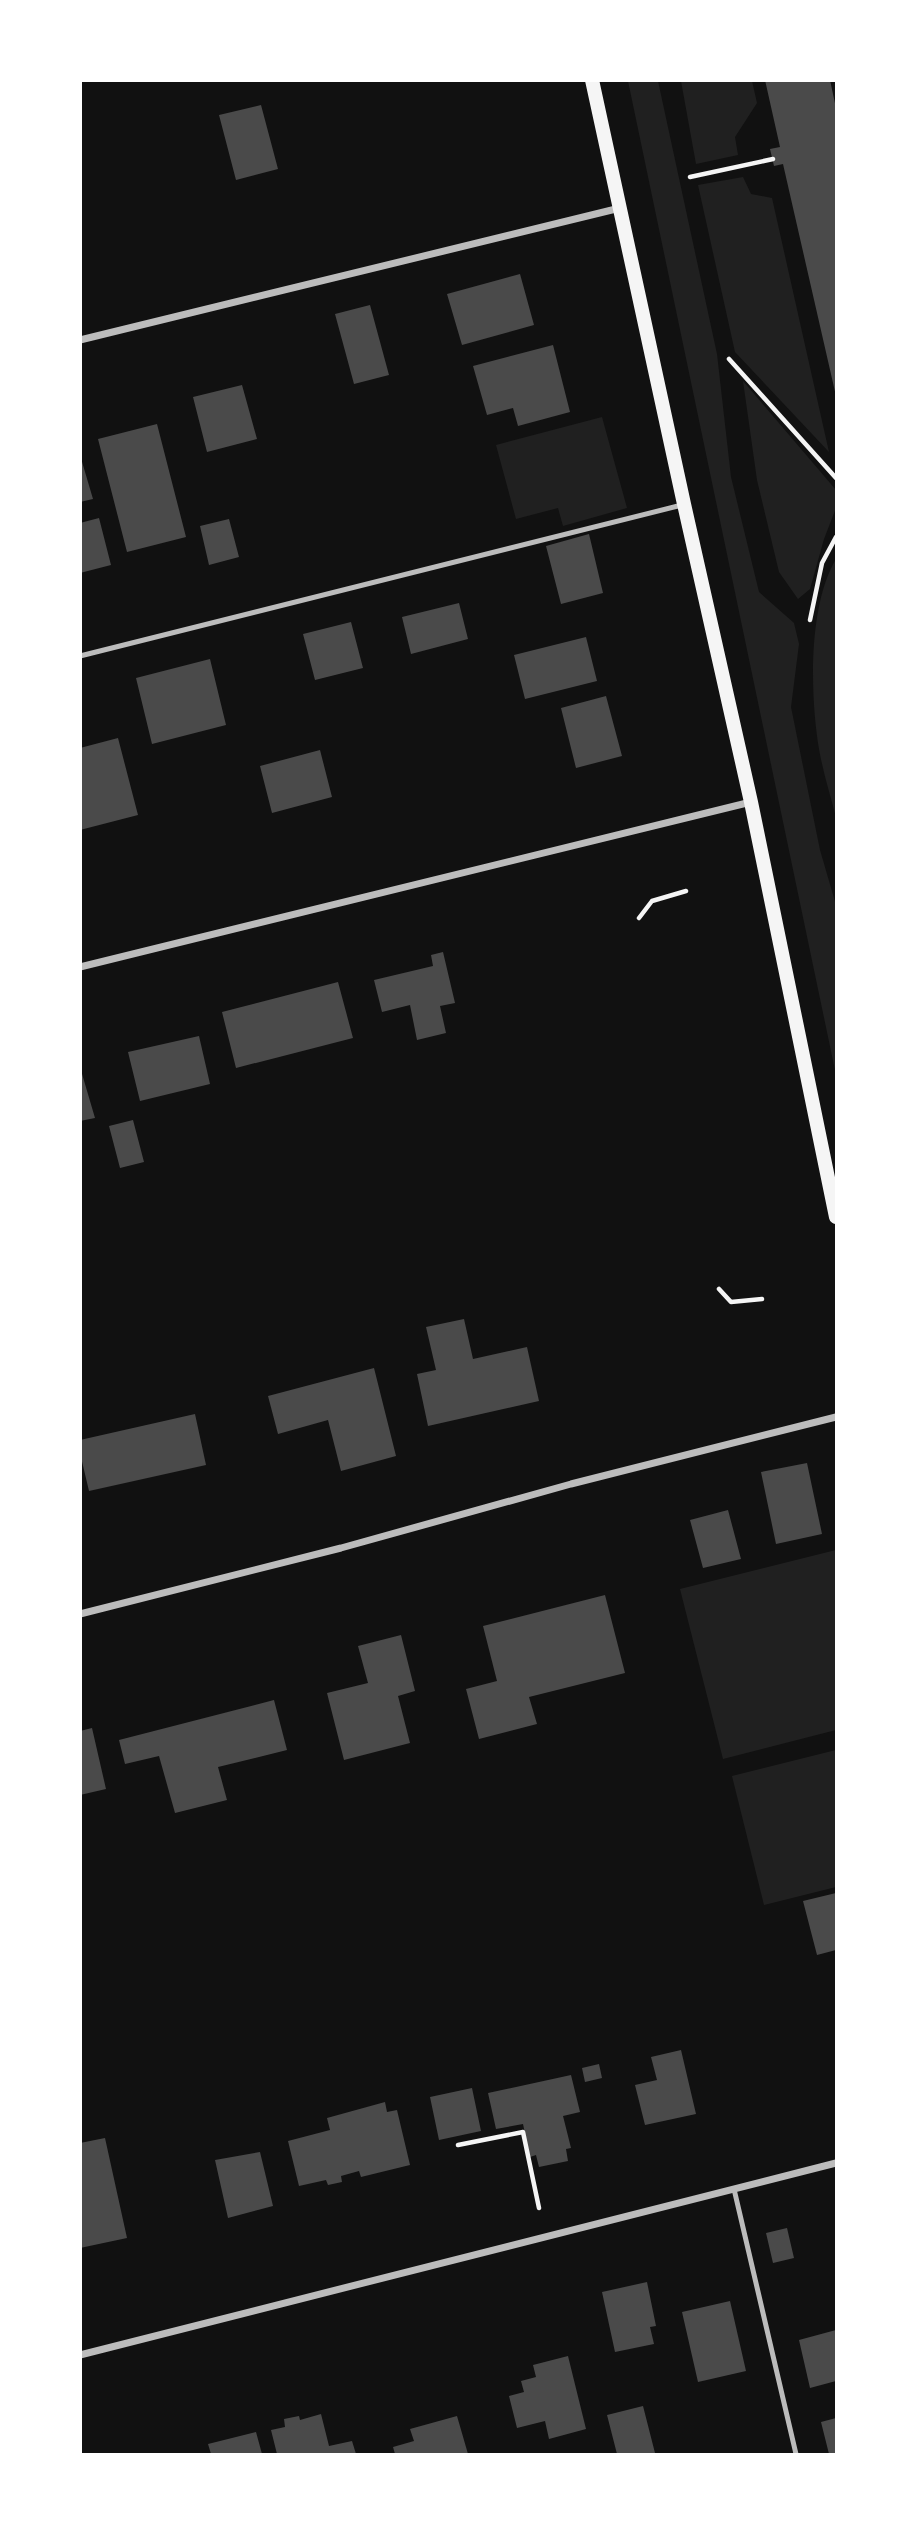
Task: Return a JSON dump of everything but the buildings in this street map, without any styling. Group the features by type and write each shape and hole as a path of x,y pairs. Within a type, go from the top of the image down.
{"main road":[{"path":"592,80 751,802 836,1217"}],"street":[{"path":"80,340 620,208"},
{"path":"80,967 751,802"},
{"path":"80,1615 341,1548 571,1484 836,1417"},
{"path":"80,2355 836,2163"}],"lane":[{"path":"80,656 684,504"},
{"path":"734,2189 796,2455"}],"path":[{"path":"690,177 773,159"},
{"path":"729,359 836,478"},
{"path":"810,620 822,563 836,537"},
{"path":"639,918 652,901 686,891"},
{"path":"719,1289 731,1302 762,1299"},
{"path":"458,2145 523,2132 538,2208"}],"shaded area":[{"path":"628,81 658,81 717,354 731,477 759,592 794,623 799,644 791,707 820,850 836,905 836,1075"},
{"path":"681,81 752,81 757,103 735,137 738,155 696,164"},
{"path":"743,177 751,194 772,198 829,452 735,352 698,185"},
{"path":"743,381 836,490 836,508 810,589 798,599 779,572 757,480"},
{"path":"602,417 627,508 563,526 558,508 516,519 496,445"},
{"path":"836,559 836,817 819,749 813,678 820,601"},
{"path":"836,1550 836,1730 723,1759 680,1589"},
{"path":"836,1750 836,1887 764,1905 732,1776"}]}
